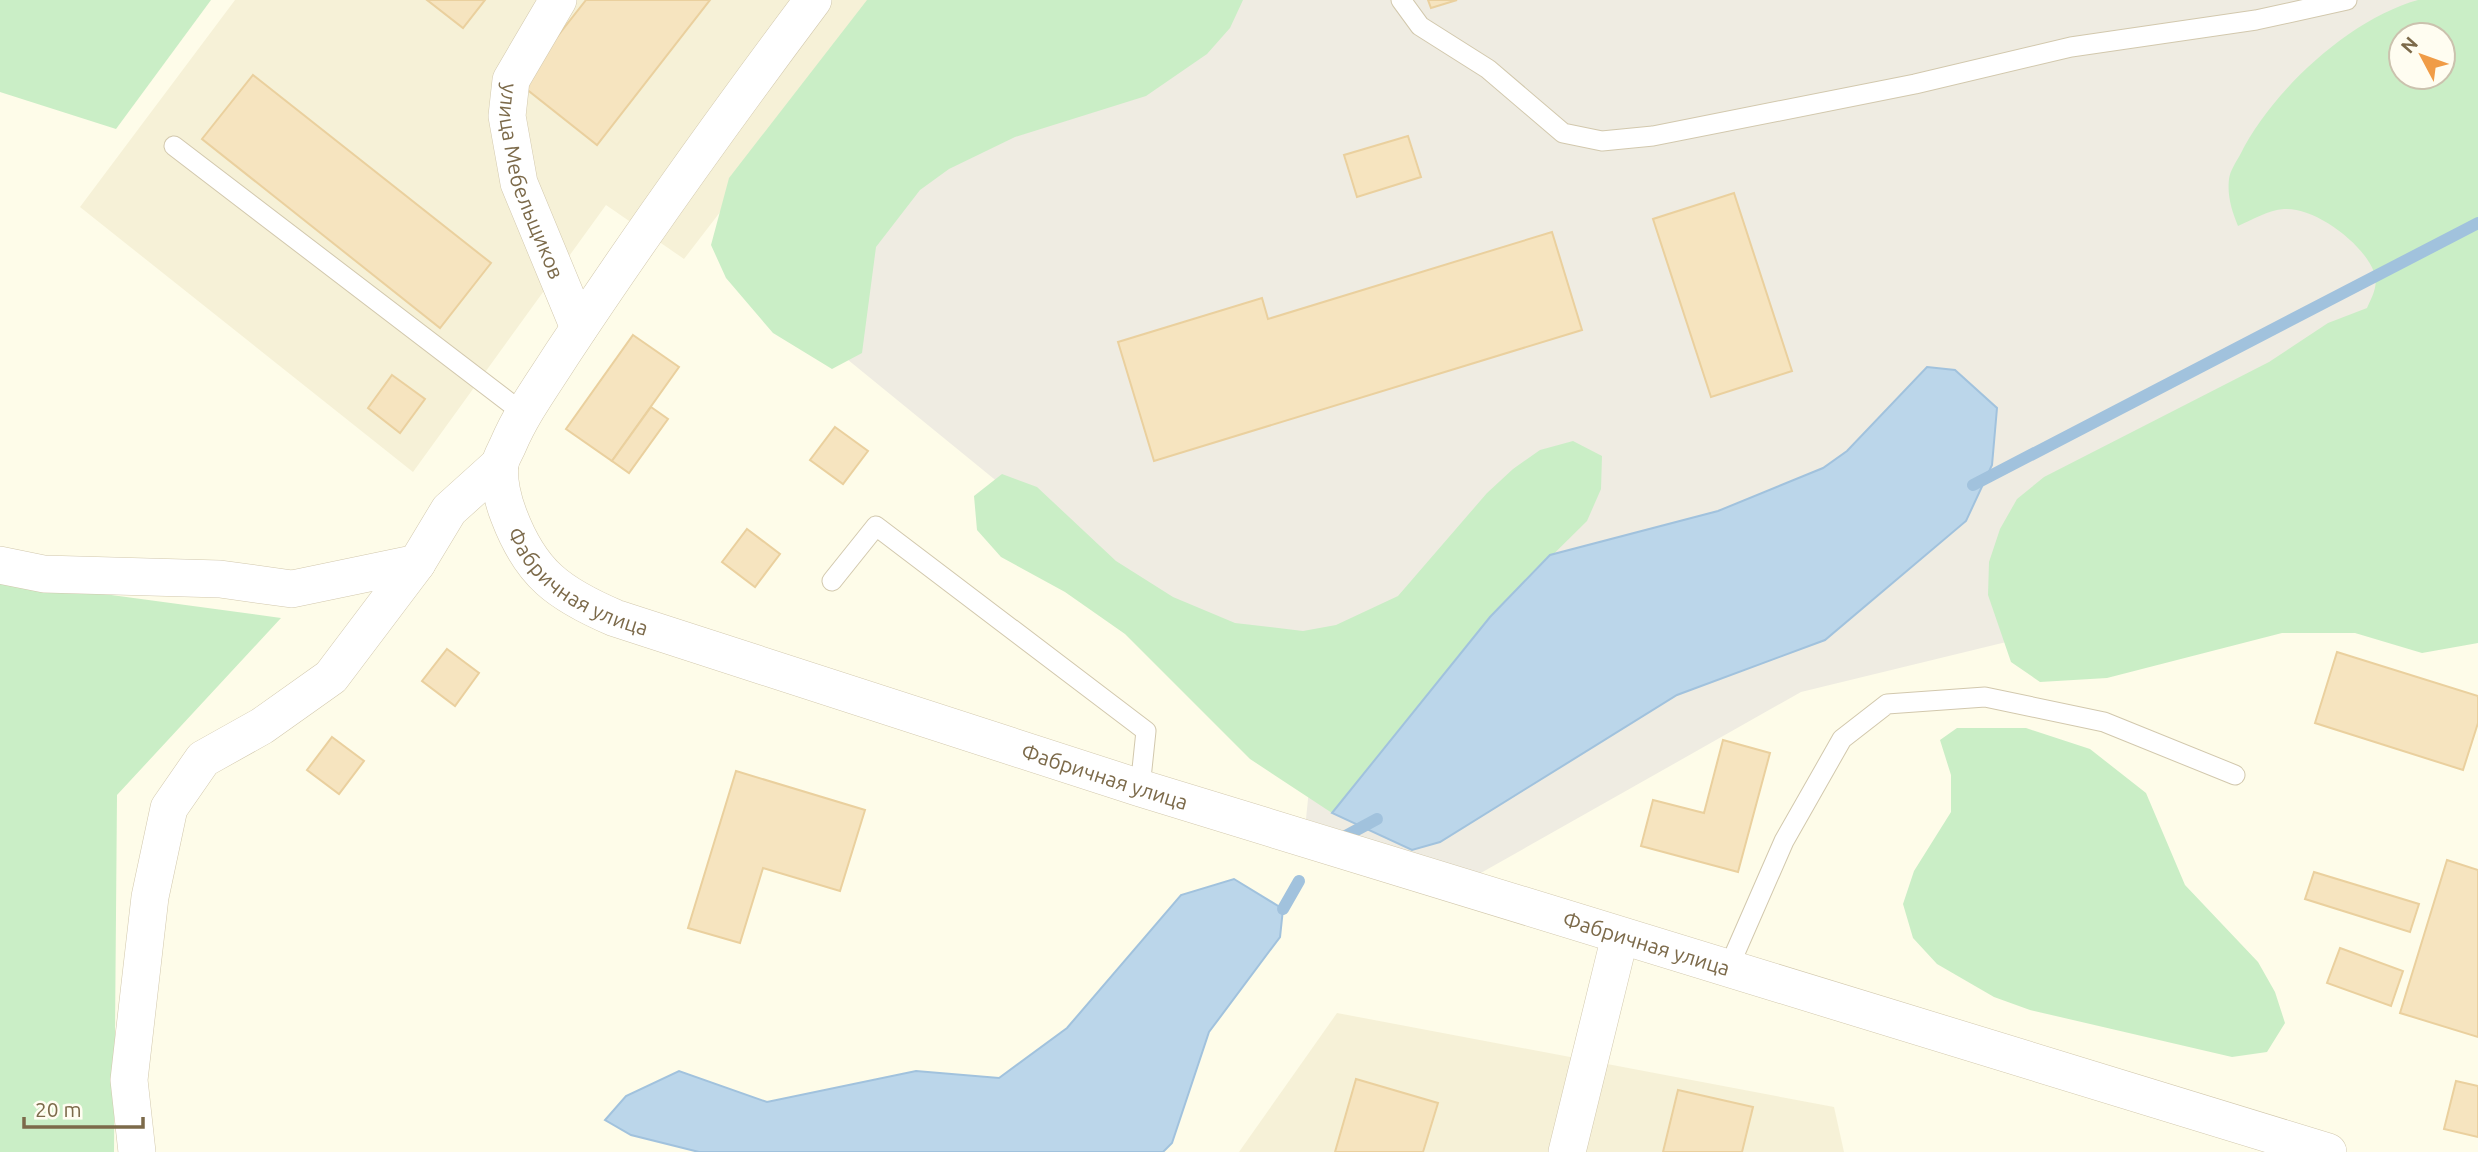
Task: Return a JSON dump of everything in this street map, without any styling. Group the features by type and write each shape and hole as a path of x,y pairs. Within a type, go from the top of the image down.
{"street":[{"name":"улица Мебельщиков","path":"558,0 511,80 507,116 519,183 579,328"},
{"name":"Фабричная улица","path":"813,0 739,98 579,328 523,413 500,464 503,500 519,541 535,565 556,587 584,604 628,622 1140,788 2328,1152"},
{"path":"137,1152 129,1080 150,897 169,808 203,760 262,726 331,677 416,563 449,510 500,464"},
{"path":"0,565 44,574 220,579 292,589 416,563"},
{"path":"1567,1152 1620,936"}],"lane":[{"path":"1401,0 1420,26 1488,69 1563,133 1602,141 1653,136 1876,92 2071,47 2256,20 2347,0"},
{"path":"174,146 523,413"},
{"path":"832,582 876,526 1146,732 1140,788"},
{"path":"1728,969 1784,841 1842,739 1887,704 1985,697 2104,722 2235,775"}],"shaded area":[{"path":"235,0 883,0 684,259 606,205 413,472 80,207"},
{"path":"930,0 2478,0 2478,341 2035,635 1801,692 1479,874 1306,819 1314,740 728,262"},
{"path":"1337,1013 1834,1107 1844,1152 1239,1152"}],"green space":[{"path":"0,0 211,0 116,129 0,92"},
{"path":"867,0 1243,0 1230,28 1207,54 1146,96 1015,137 949,169 920,190 876,247 862,353 832,369 773,333 726,278 711,245 729,178"},
{"path":"2418,0 2478,0 2478,643 2422,653 2355,633 2282,633 2107,678 2040,682 2011,662 1988,595 1989,562 2000,529 2017,499 2044,477 2269,362 2328,323 2367,308 2376,282 2374,272 2360,250 2349,239 2323,220 2296,210 2272,211 2238,226 2229,191 2233,167 2271,107 2315,61 2365,23"},
{"path":"1573,441 1602,456 1601,489 1587,521 1490,617 1332,813 1250,759 1125,634 1065,592 1001,557 977,530 974,496 1002,474 1037,487 1116,561 1173,597 1235,623 1303,631 1336,625 1398,596 1487,493 1513,469 1540,450"},
{"path":"0,580 281,618 117,795 114,1152 0,1152"},
{"path":"1957,728 2026,728 2090,749 2146,793 2185,885 2258,962 2275,992 2285,1023 2267,1052 2232,1057 2030,1010 1994,997 1937,964 1913,938 1903,904 1914,871 1951,812 1951,775 1940,740"}],"water":[{"path":"1927,367 1955,370 1997,408 1992,465 1966,521 1825,640 1677,695 1440,842 1412,850 1332,813 1490,617 1550,555 1718,511 1823,468 1847,451"},
{"path":"1234,879 1283,909 1280,937 1209,1032 1172,1143 1163,1152 699,1152 631,1135 605,1120 626,1096 679,1071 767,1102 916,1071 999,1078 1067,1028 1181,895"}],"building":[{"path":"427,0 485,0 463,28"},
{"path":"586,0 710,0 597,145 520,84"},
{"path":"1428,0 1457,0 1431,8"},
{"path":"253,75 491,263 440,328 202,139"},
{"path":"1408,136 1421,177 1357,197 1344,155"},
{"path":"1734,193 1792,371 1711,397 1653,219"},
{"path":"1552,232 1582,330 1154,461 1118,342 1262,298 1268,319"},
{"path":"633,335 679,367 612,461 566,429"},
{"path":"392,375 425,399 400,433 368,408"},
{"path":"651,407 668,419 629,473 612,461"},
{"path":"835,427 868,451 843,484 810,460"},
{"path":"747,529 780,554 755,587 722,562"},
{"path":"447,649 479,673 455,706 422,681"},
{"path":"2337,652 2478,696 2478,723 2463,770 2315,723"},
{"path":"332,737 364,761 339,794 307,770"},
{"path":"1723,740 1770,753 1738,872 1641,846 1653,800 1704,813"},
{"path":"736,771 865,810 840,891 763,868 740,943 688,928"},
{"path":"2447,860 2478,870 2478,1037 2400,1013"},
{"path":"2314,872 2419,904 2410,932 2305,899"},
{"path":"2340,948 2403,971 2391,1006 2327,983"},
{"path":"1356,1079 1438,1103 1423,1152 1335,1152"},
{"path":"2456,1081 2478,1086 2478,1137 2444,1129"},
{"path":"1678,1090 1753,1107 1742,1152 1663,1152"}],"waterway":[{"path":"1973,485 2478,223"},
{"path":"1340,839 1377,819"},
{"path":"1283,909 1299,881"}]}
